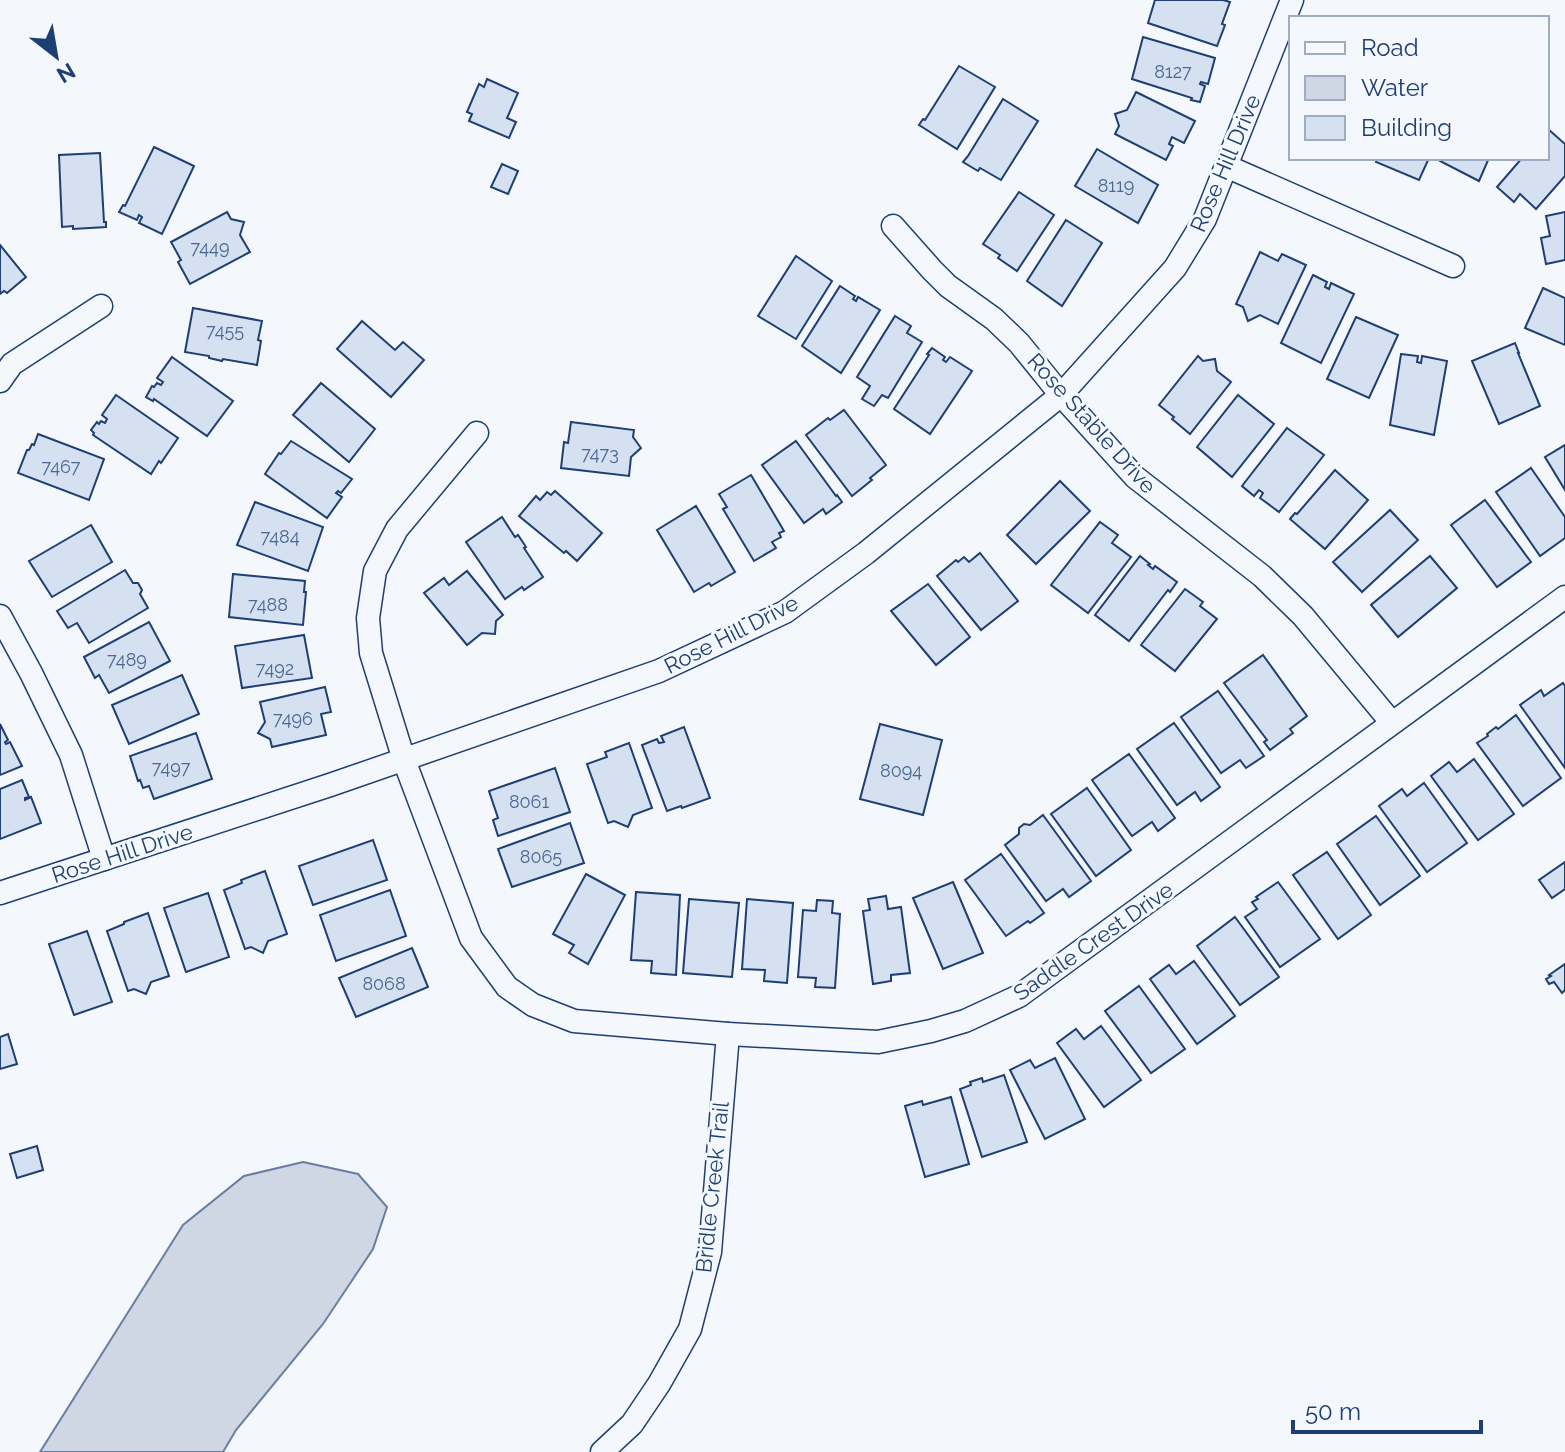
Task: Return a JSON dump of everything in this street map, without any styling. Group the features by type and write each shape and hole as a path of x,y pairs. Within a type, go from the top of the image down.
{"street":[{"name":"Rose Hill Drive","path":"0,893 404,760 659,671 785,612 866,553 1061,395 1175,268 1205,219 1292,0"},
{"path":"1226,166 1453,266"},
{"name":"Rose Stable Drive","path":"893,226 948,286 994,319 1019,343 1135,477 1262,576 1303,616 1392,723"},
{"path":"0,381 12,364 101,306"},
{"name":"Saddle Crest Drive","path":"477,433 397,529 375,571 368,618 371,653 404,760 471,938 507,987 533,1005 574,1021 878,1042 965,1021 1019,996 1565,597"},
{"path":"0,616 71,755 104,859"},
{"name":"Bridle Creek Trail","path":"602,1452 632,1424 690,1329 710,1252 728,1034"}],"water":[{"path":"303,1162 358,1174 387,1207 373,1249 323,1324 236,1430 223,1452 40,1452 183,1225 244,1176"}],"building":[{"path":"1155,0 1230,2 1217,46 1148,23"},
{"path":"1143,37 1215,58 1208,84 1200,84 1205,86 1200,102 1132,79"},
{"path":"959,66 995,87 957,149 919,125"},
{"path":"487,79 518,93 507,118 516,122 509,138 469,121 472,114 467,112 479,84 484,87"},
{"path":"1136,92 1195,121 1184,143 1172,137 1169,144 1173,146 1166,160 1115,134 1119,126 1115,114 1127,110"},
{"path":"1003,99 1038,121 1001,180 963,162"},
{"path":"1549,130 1565,144 1565,176 1536,209 1520,194 1514,202 1497,187 1520,160 1549,160"},
{"path":"154,147 194,166 162,234 139,223 142,217 139,215 137,220 119,212 125,206"},
{"path":"1097,149 1158,185 1138,223 1075,186"},
{"path":"100,153 106,227 62,227 59,155"},
{"path":"1376,160 1428,160 1419,180"},
{"path":"1440,160 1488,160 1479,181"},
{"path":"502,164 518,171 508,194 491,187"},
{"path":"1019,192 1054,215 1017,271 983,244"},
{"path":"227,212 231,219 244,222 240,235 250,252 190,284 171,242"},
{"path":"1565,212 1565,260 1546,264 1541,238 1550,236 1546,216"},
{"path":"1066,220 1102,243 1062,306 1027,281"},
{"path":"0,245 26,277 7,293 4,291 0,294"},
{"path":"1260,252 1278,261 1282,254 1306,265 1278,324 1260,315 1248,321 1243,307 1236,304"},
{"path":"796,256 832,281 796,339 758,316"},
{"path":"1313,275 1327,282 1325,287 1329,289 1331,283 1354,294 1321,363 1281,343"},
{"path":"840,286 855,296 853,299 856,301 858,297 880,310 841,373 802,346"},
{"path":"1543,288 1565,298 1565,345 1525,328"},
{"path":"193,308 262,321 257,365 185,352"},
{"path":"895,316 911,326 907,333 922,342 888,398 882,395 874,406 862,399 870,386 857,377"},
{"path":"1356,317 1398,335 1369,398 1327,379"},
{"path":"362,321 395,350 403,342 424,360 391,397 337,349"},
{"path":"1515,343 1540,406 1499,424 1472,361"},
{"path":"932,348 945,357 943,360 946,362 950,357 972,371 930,434 894,409"},
{"path":"1401,354 1418,356 1417,362 1421,363 1422,356 1447,361 1434,435 1390,425"},
{"path":"1198,356 1203,361 1215,359 1217,371 1231,382 1190,434 1159,405"},
{"path":"172,357 233,401 207,436 154,399 146,397 152,386 163,382 157,378"},
{"path":"321,383 375,429 349,462 293,415"},
{"path":"116,395 178,438 151,474 93,435 91,430 97,422 105,423 107,419 102,415"},
{"path":"1238,395 1274,424 1232,477 1197,447"},
{"path":"844,410 886,465 852,496 806,435"},
{"path":"571,422 634,430 633,437 641,448 631,457 629,476 561,468 564,442 568,443"},
{"path":"1287,428 1324,455 1279,512 1260,498 1263,493 1259,490 1254,496 1242,486"},
{"path":"38,434 104,459 89,500 18,473 27,450 34,445"},
{"path":"291,441 352,479 341,493 336,493 342,497 327,518 265,474"},
{"path":"796,441 842,502 826,514 823,509 804,523 762,465"},
{"path":"1565,445 1565,490 1545,457"},
{"path":"1531,468 1565,517 1565,538 1540,556 1496,492"},
{"path":"1335,470 1368,500 1325,549 1290,519"},
{"path":"751,475 784,531 772,542 776,548 754,561 723,509 727,507 719,494"},
{"path":"1060,481 1090,511 1036,564 1007,535"},
{"path":"555,491 602,533 577,561 519,516 536,496 540,500 547,492 551,495"},
{"path":"1485,500 1531,562 1497,587 1451,525"},
{"path":"255,502 323,527 308,571 237,545"},
{"path":"696,506 735,572 694,592 657,530"},
{"path":"1390,510 1418,540 1362,592 1333,562"},
{"path":"502,517 515,537 518,535 543,577 505,599 466,542"},
{"path":"1100,522 1118,535 1112,543 1131,557 1088,613 1051,585"},
{"path":"91,525 112,562 52,597 29,561"},
{"path":"980,553 1018,601 981,630 937,576 956,560 958,562 964,557 969,562"},
{"path":"1140,556 1153,569 1155,566 1177,582 1129,641 1095,615"},
{"path":"1430,556 1457,588 1398,637 1371,605"},
{"path":"125,570 133,583 138,583 148,608 89,643 77,623 68,628 57,611"},
{"path":"467,571 503,615 496,621 495,634 482,633 467,645 424,593 444,578 449,585"},
{"path":"233,574 305,581 303,625 229,617"},
{"path":"928,584 970,637 936,665 891,611"},
{"path":"1185,589 1203,602 1200,606 1217,619 1175,671 1141,645"},
{"path":"149,622 170,661 109,693 99,675 95,678 84,657"},
{"path":"304,635 312,678 242,688 235,646"},
{"path":"1263,655 1307,716 1290,729 1293,733 1270,750 1264,742 1267,740 1224,683"},
{"path":"182,675 199,714 129,744 112,705"},
{"path":"1563,683 1565,768 1520,705 1541,690 1544,696"},
{"path":"325,687 331,712 321,714 326,735 272,747 270,739 258,733 265,722 260,702"},
{"path":"1218,691 1264,756 1246,768 1240,760 1221,773 1181,717"},
{"path":"1516,715 1561,778 1523,806 1477,743"},
{"path":"1174,723 1220,787 1201,801 1195,792 1177,805 1137,749"},
{"path":"0,724 8,740 6,744 10,742 22,766 0,775"},
{"path":"880,724 942,740 923,815 860,799"},
{"path":"684,727 710,798 667,811 642,745 657,739 659,743 664,742 661,736"},
{"path":"196,733 212,779 154,799 149,786 143,788 138,781 130,756"},
{"path":"629,743 652,808 633,815 628,827 614,821 608,823 587,764 607,757 605,752"},
{"path":"1129,754 1175,818 1158,831 1152,822 1132,836 1092,780"},
{"path":"1474,759 1514,814 1478,840 1431,776 1449,762 1457,772"},
{"path":"555,768 570,812 498,836 493,820 498,818 489,791"},
{"path":"22,780 29,797 25,800 31,797 41,823 0,839 0,789"},
{"path":"1424,783 1467,843 1427,872 1379,806 1402,789 1407,796"},
{"path":"1087,788 1131,850 1096,876 1051,814"},
{"path":"1043,815 1091,881 1069,897 1063,889 1046,901 1005,845 1019,834 1019,828 1024,824 1030,825"},
{"path":"1376,816 1420,876 1380,905 1337,844"},
{"path":"570,823 584,863 512,887 498,849"},
{"path":"373,840 387,880 313,905 299,866"},
{"path":"1327,852 1371,915 1338,939 1293,875"},
{"path":"1001,854 1044,913 1006,936 965,880"},
{"path":"1565,862 1565,889 1552,898 1539,880"},
{"path":"265,871 287,934 268,941 263,953 251,947 245,949 224,890"},
{"path":"586,874 625,895 588,964 569,953 574,945 553,934"},
{"path":"953,882 983,953 943,969 913,898"},
{"path":"1278,882 1320,939 1280,967 1245,917 1257,909 1252,902 1258,899 1256,897"},
{"path":"390,890 406,936 336,961 320,915"},
{"path":"636,892 680,895 676,975 651,973 652,961 631,960"},
{"path":"208,893 229,957 186,972 164,908"},
{"path":"886,896 888,909 901,907 910,973 891,975 891,981 873,984 863,911 870,910 868,899"},
{"path":"689,899 739,903 732,977 683,973"},
{"path":"747,899 793,903 787,983 764,981 765,970 742,969"},
{"path":"817,900 833,901 832,913 840,914 835,988 815,987 816,978 798,977 803,910 816,911"},
{"path":"148,913 169,976 151,982 146,994 134,989 128,991 107,931"},
{"path":"1235,917 1279,977 1240,1005 1197,946"},
{"path":"87,931 112,1002 74,1015 49,944"},
{"path":"412,948 428,987 356,1017 339,978"},
{"path":"1194,961 1235,1016 1197,1044 1150,979 1169,965 1176,974"},
{"path":"1565,964 1565,990 1562,993 1554,982 1549,984 1546,979"},
{"path":"1139,986 1185,1049 1151,1073 1105,1011"},
{"path":"1101,1026 1141,1080 1104,1107 1057,1043 1076,1029 1084,1039"},
{"path":"8,1034 17,1064 0,1069 0,1037"},
{"path":"1055,1058 1085,1119 1045,1139 1010,1070 1030,1060 1035,1068"},
{"path":"1004,1075 1027,1142 982,1157 960,1089 982,1078 983,1082"},
{"path":"951,1097 969,1164 925,1177 905,1106 922,1101 923,1105"},
{"path":"37,1146 43,1170 17,1178 10,1154"}]}
